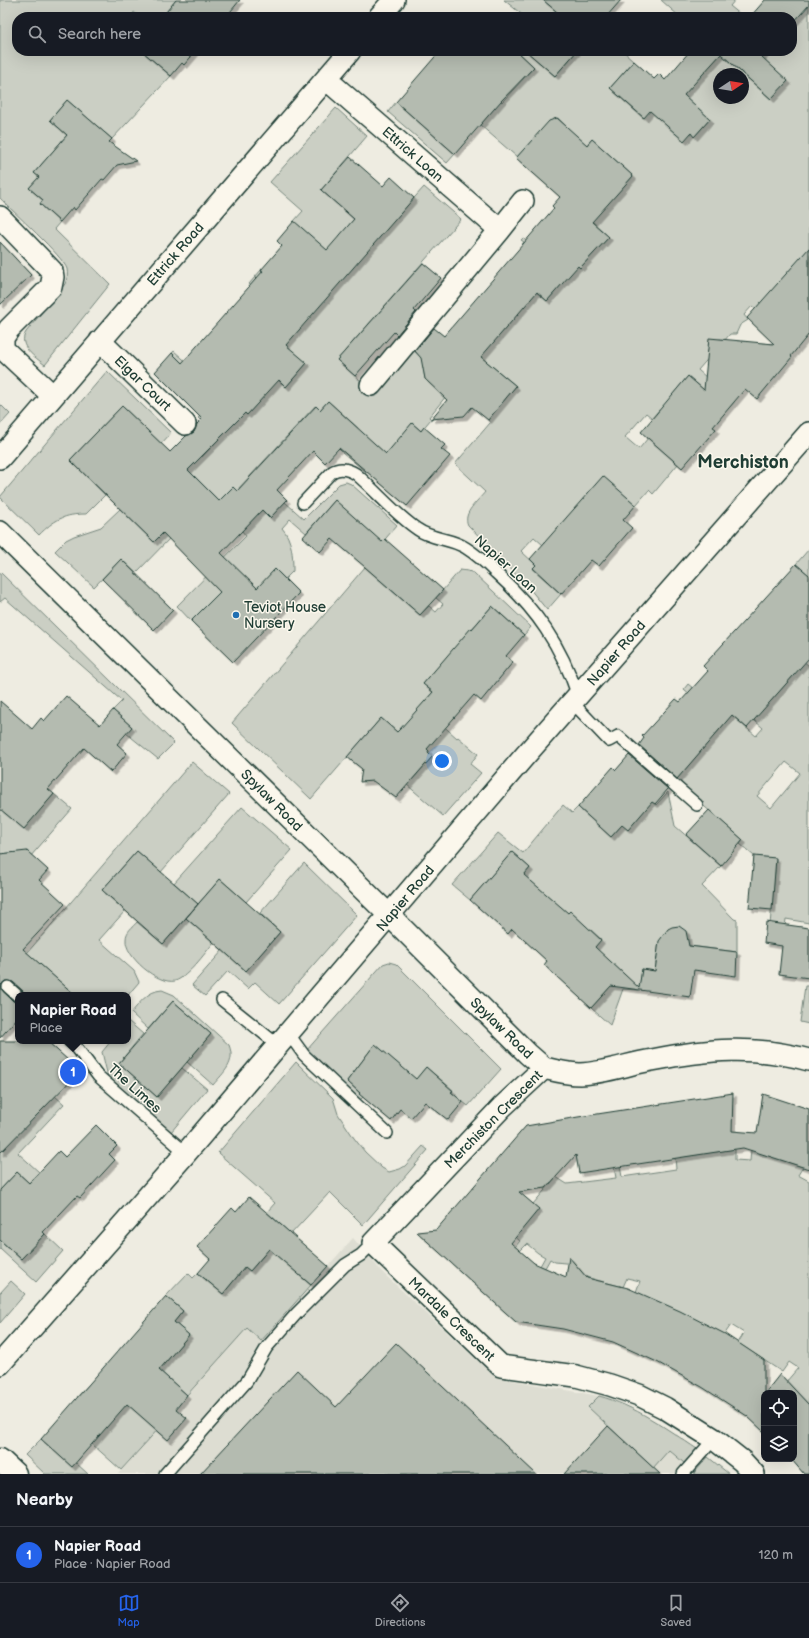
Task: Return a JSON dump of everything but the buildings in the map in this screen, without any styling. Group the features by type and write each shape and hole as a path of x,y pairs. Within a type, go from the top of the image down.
{"street":[{"path":"383,12 394,0"},
{"name":"Ettrick Road","path":"0,458 346,56"},
{"name":"Ettrick Loan","path":"326,79 500,230"},
{"path":"372,385 523,202"},
{"path":"0,217 52,271 54,277 52,287 6,332 2,343 2,349 53,396"},
{"name":"Elgar Court","path":"100,341 186,424"},
{"name":"Napier Road","path":"0,1364 186,1153 575,699 809,433"},
{"name":"Spylaw Road","path":"0,532 528,1054 544,1068"},
{"name":"Merchiston Crescent","path":"373,1243 502,1107 544,1068 580,1074 701,1051 765,1050 809,1060"},
{"name":"Mardale Crescent","path":"373,1243 501,1366 576,1376 610,1385 639,1395 665,1408 714,1439 742,1461 754,1474"},
{"path":"0,1460 15,1474"}],"lane":[{"name":"Napier Loan","path":"303,503 332,472 337,469 345,469 356,474 418,530 465,547 504,580 534,610 548,631 570,671 575,699"},
{"path":"575,699 609,741 618,736 697,805"},
{"path":"8,987 15,993"},
{"path":"222,1000 283,1039 304,1055 387,1133"},
{"name":"The Limes","path":"72,1044 98,1076 186,1153"},
{"path":"165,1474 247,1381 268,1347 297,1313 345,1265 361,1254 373,1243"},
{"path":"683,1474 714,1439"}],"shaded area":[{"path":"0,0 176,0 166,12 12,12 12,56 148,56 171,76 112,139 67,100 50,120 67,135 34,173 39,177 29,188 43,200 40,204 60,222 54,229 110,284 45,365 28,351 25,346 24,337 26,332 65,284 67,269 57,254 0,198"},
{"path":"504,0 543,0 557,12 519,12"},
{"path":"661,0 735,0 730,6 737,12 674,12"},
{"path":"809,4 809,335 786,314 770,321 752,306 744,315 748,320 740,325 736,334 730,334 724,341 721,339 713,340 712,354 698,370 734,402 727,410 688,376 674,393 681,399 667,417 659,410 652,418 646,413 625,437 639,449 648,438 678,464 653,494 649,490 636,505 543,545 534,537 521,551 536,565 533,569 561,594 547,610 529,588 468,525 467,516 469,512 485,492 455,464 490,423 488,420 516,386 482,358 454,392 451,390 429,417 431,419 421,431 412,423 409,445 378,461 367,473 342,452 352,441 358,428 328,401 320,410 315,406 239,488 270,518 285,502 304,519 339,484 346,482 351,484 397,525 365,563 335,500 306,533 290,519 282,528 290,542 293,560 293,571 285,579 275,569 258,589 191,621 177,606 246,536 242,531 259,513 233,487 215,505 208,499 136,573 121,559 94,587 55,551 66,540 101,527 120,509 154,542 206,489 175,457 188,443 202,457 219,439 198,418 218,399 172,353 174,351 247,415 278,380 286,387 306,364 282,341 296,325 249,284 261,270 297,301 294,221 303,211 270,182 336,108 367,136 321,190 354,219 349,225 372,245 424,187 461,219 337,360 377,395 414,351 430,365 424,372 425,379 431,385 438,385 499,336 536,292 547,301 560,286 550,269 522,244 524,242 521,240 523,238 557,268 568,257 580,268 609,237 575,205 602,210 633,176 592,139 551,186 568,128 558,118 554,119 517,157 480,125 493,110 434,58 475,77 502,102 534,67 522,56 532,56 555,76 573,56 628,56 634,61 610,88 643,118 657,103 695,136 710,119 683,95 719,56 723,56 737,68 713,68 713,104 749,104 749,79 771,99 787,81 760,56 797,56 797,18"},
{"path":"396,102 455,154 447,163 388,112"},
{"path":"107,371 171,433 161,444 122,406 70,460 105,495 86,514 71,515 60,519 50,525 39,535 0,497"},
{"path":"0,404 10,414 0,425"},
{"path":"809,549 809,575 796,564"},
{"path":"365,567 420,615 429,606 436,612 443,604 436,598 460,570 474,573 531,627 524,635 492,606 423,684 433,692 421,706 457,738 458,737 478,754 470,764 481,773 443,816 399,778 413,779 432,757 428,753 429,751 424,746 423,749 400,729 397,732 381,718 311,799 232,723"},
{"path":"0,572 174,743 158,759 126,733 132,727 113,710 122,701 5,598 0,602"},
{"path":"767,629 809,666 809,923 786,919 785,927 770,925 776,859 754,856 740,844 743,840 675,781 706,745 710,729 716,734 724,724 684,689 688,684 710,702 713,699 756,736 763,728 747,714 758,715 793,676 755,642","holes":["786,762 800,773 771,808 757,796"]},
{"path":"192,762 229,794 161,872 137,851 102,890 125,911 99,940 134,971 139,982 131,992 72,992 27,953"},
{"path":"668,792 675,826 721,866 702,886 734,919 737,920 737,952 659,942 655,971 642,969 639,990 623,989 610,1025 591,1008 609,988 595,947 601,939 591,930 584,938 536,949 524,875 530,868 512,852 470,900 452,885 498,833 523,853 563,805 572,813 578,807 611,837 647,797 656,805"},
{"path":"54,794 72,809 23,865 10,853 0,854 0,809 32,819"},
{"path":"242,807 292,850 246,902 220,879 198,904 174,883"},
{"path":"304,863 357,915 279,1004 255,982 248,989 228,971 205,996 192,985 223,950 246,971 280,932 260,913"},
{"path":"186,918 214,942 196,964 180,979 168,981 160,979 143,968 130,953 127,946 127,934 137,922 163,944"},
{"path":"389,962 396,964 501,1069 468,1106 451,1092 453,1090 426,1067 414,1082 375,1044 347,1081 363,1097 358,1102 306,1051 383,964"},
{"path":"805,986 809,986 809,1024 800,1022"},
{"path":"162,990 174,995 229,1045 231,1057 228,1067 213,1085 187,1062 211,1034 173,1001 148,1029 131,1013 148,995"},
{"path":"131,1024 143,1034 119,1063 157,1096 182,1068 207,1089 171,1132 108,1077 102,1052 109,1044 131,1044"},
{"path":"296,1062 333,1098 338,1114 354,1138 365,1152 382,1168 389,1172 400,1169 405,1166 423,1146 428,1150 363,1225 330,1192 291,1234 267,1212 275,1203 218,1153"},
{"path":"55,1096 64,1104 18,1153 39,1172 29,1183 17,1172 0,1190 0,1144 4,1148"},
{"path":"735,1149 735,1160 750,1161 751,1150 803,1167 798,1175 809,1181 809,1405 797,1393 797,1390 794,1390 786,1382 798,1368 789,1362 782,1372 738,1343 744,1333 731,1325 724,1335 636,1292 640,1281 627,1278 623,1287 574,1274 575,1264 555,1262 550,1259 545,1268 540,1266 545,1257 527,1244 520,1251 515,1247 520,1241 513,1235 533,1204 556,1177 567,1184 616,1178 614,1167 620,1166 622,1177 676,1169 675,1158"},
{"path":"45,1234 63,1251 36,1282 0,1249 0,1240 21,1259"},
{"path":"353,1238 383,1273 495,1377 599,1396 622,1405 675,1434 729,1474 118,1474 247,1328 261,1341"},
{"path":"269,1241 299,1275 311,1285 261,1341 247,1328 187,1395 159,1370 189,1335 174,1322 183,1311 166,1296 188,1273 193,1278 198,1273 223,1294 245,1267 250,1271 265,1254"},
{"path":"11,1281 25,1294 0,1323 0,1293"},
{"path":"96,1377 128,1405 170,1416 121,1470 92,1444 108,1425 77,1397"},
{"path":"599,1396 637,1411 697,1449 684,1463 669,1450 653,1468 588,1407"},
{"path":"41,1439 72,1466 76,1463 88,1474 45,1474 25,1455"},
{"path":"708,1457 729,1474 695,1474 694,1473"}],"place":[{"name":"Teviot House Nursery","path":"236,615"},
{"name":"Napier Road","path":"73,1072"}],"district":[{"name":"Merchiston","path":"743,462"}]}
